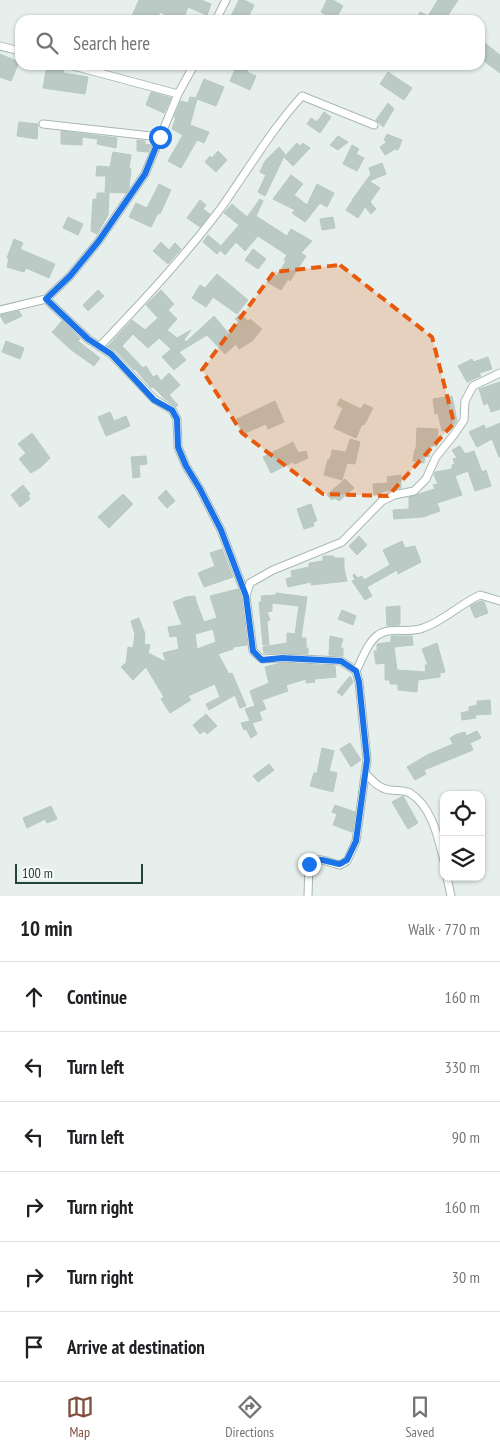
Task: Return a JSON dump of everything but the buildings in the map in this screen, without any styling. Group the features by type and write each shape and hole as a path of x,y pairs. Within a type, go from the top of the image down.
{"street":[{"path":"218,15 226,0"},
{"path":"0,46 15,50"},
{"path":"89,70 178,94"},
{"path":"0,310 46,299 70,276 98,242 145,174 178,94 191,70"},
{"path":"100,346 195,242 222,207 283,116 302,96 374,125"},
{"path":"43,124 160,137"},
{"path":"46,299 76,329 117,359 154,400 172,410 177,419 178,447 186,466 221,530 246,596 253,651 262,660 282,658 341,661 356,671 363,712 367,760 356,841 347,860 340,864 316,859 312,860 309,864 308,896"},
{"path":"246,596 250,583 273,570 342,542 382,501 394,494 414,491 426,479 436,457 464,420 464,401 473,386 500,373"},
{"path":"356,671 370,644 388,630 411,632 422,629 480,595 500,600"},
{"path":"365,773 378,786 388,790 409,792 427,810 440,844"},
{"path":"448,881 451,896"}],"highlighted area":[{"path":"340,265 432,337 454,423 388,496 323,494 242,433 202,370 274,272"}],"route":[{"path":"160,137 145,174 98,242 70,276 46,299 70,324 111,354 154,400 172,410 177,419 178,447 186,466 221,530 238,570 246,596 253,651 262,660 282,658 341,661 356,671 363,712 367,760 356,841 347,860 340,864 316,859 312,860 309,864"}]}
